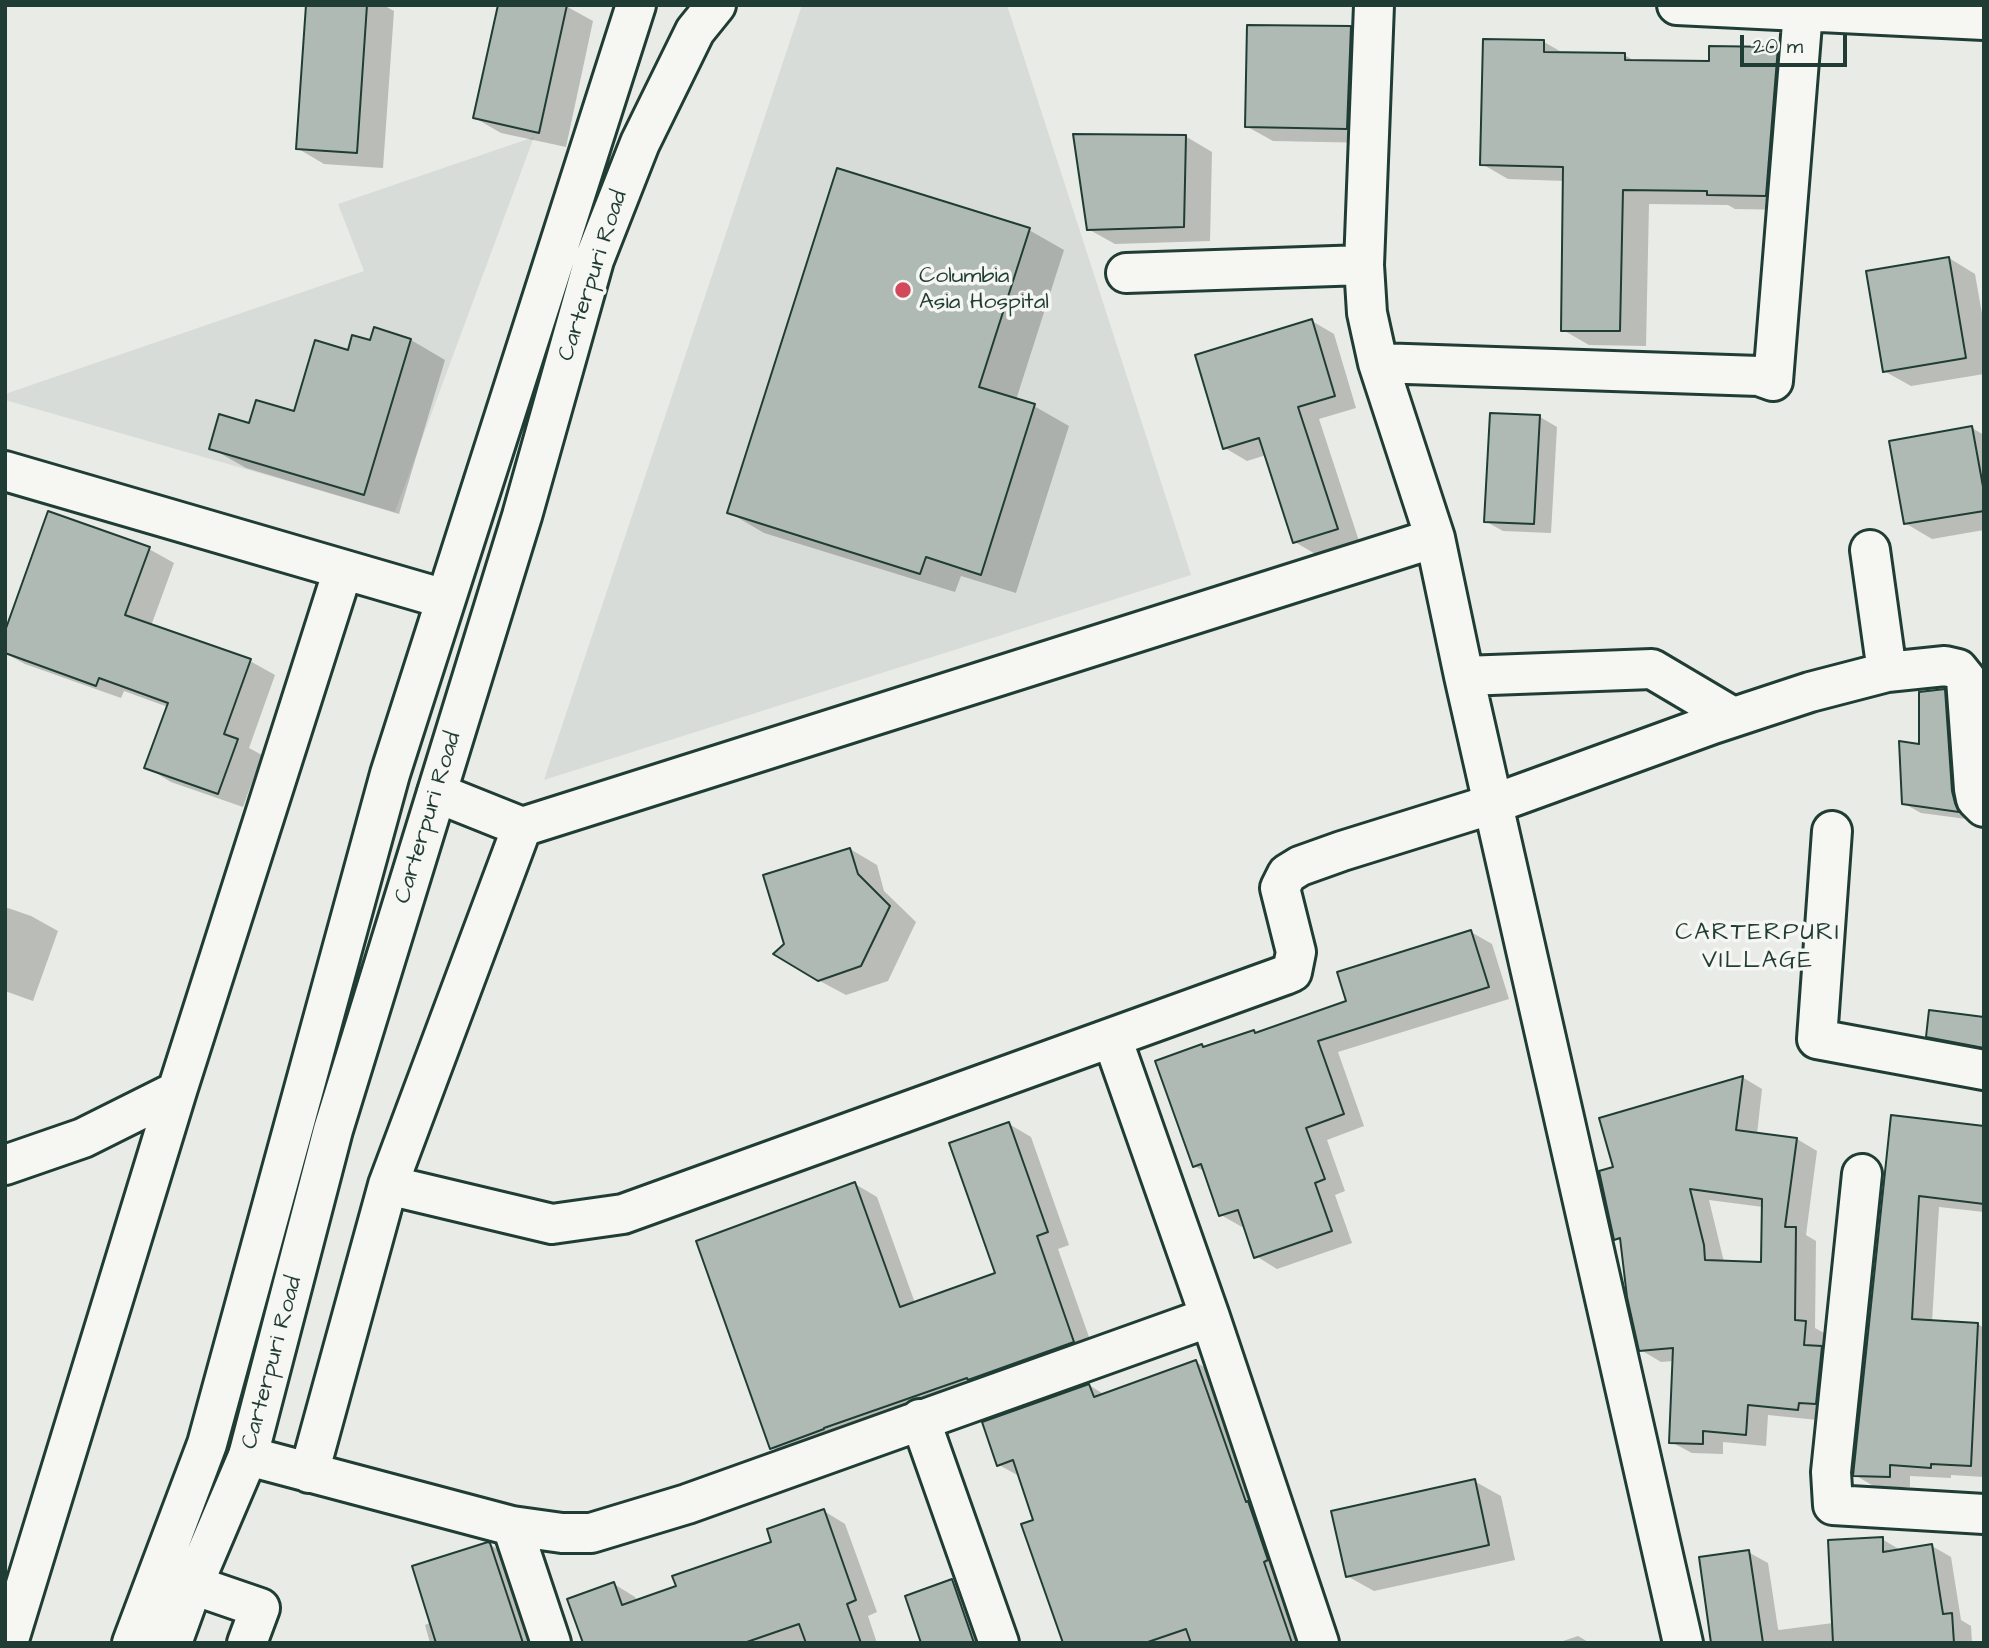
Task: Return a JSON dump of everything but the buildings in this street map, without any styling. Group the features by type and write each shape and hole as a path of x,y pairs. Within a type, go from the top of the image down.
{"street":[{"name":"Carterpuri Road","path":"132,1643 207,1444 390,774 564,237 636,5"},
{"name":"Carterpuri Road","path":"172,1643 193,1585 248,1456 334,1130 522,516 594,260 640,143 695,31 716,5"},
{"path":"1374,5 1364,265 1367,313 1378,363 1435,538 1683,1643"},
{"path":"1677,5 1984,20"},
{"path":"1378,363 1759,376 1773,381 1803,11"},
{"path":"1126,273 1364,265"},
{"path":"5,471 445,599"},
{"path":"437,793 522,827 1435,538"},
{"path":"1870,550 1888,672"},
{"path":"8,1643 177,1091 343,570"},
{"path":"388,1185 552,1224 623,1214 1292,972 1296,952 1280,888 1287,874 1300,866 1493,804 1733,717 1810,692 1888,672 1945,666 1971,668 1966,679 1974,789 1976,799 1984,807"},
{"path":"1464,676 1652,669 1733,717"},
{"path":"309,1473 388,1185 522,827"},
{"path":"1832,831 1817,1038 1984,1070"},
{"path":"1112,1038 1210,1317 1319,1643"},
{"path":"5,1165 83,1138 177,1091"},
{"path":"1862,1174 1831,1472 1833,1504 1984,1514"},
{"path":"248,1456 512,1526 562,1534 592,1533 687,1504 1210,1317"},
{"path":"920,1419 999,1643"},
{"path":"512,1526 551,1643"},
{"path":"193,1585 260,1631"}],"shaded area":[{"name":"Columbia Asia Hospital","path":"802,5 1007,5 1191,575 544,780"},
{"path":"534,137 395,512 5,400 5,394 364,271 338,204"}],"place":[{"name":"Columbia Asia Hospital","path":"903,290"}],"district":[{"name":"CARTERPURI VILLAGE","path":"1758,948"}]}
